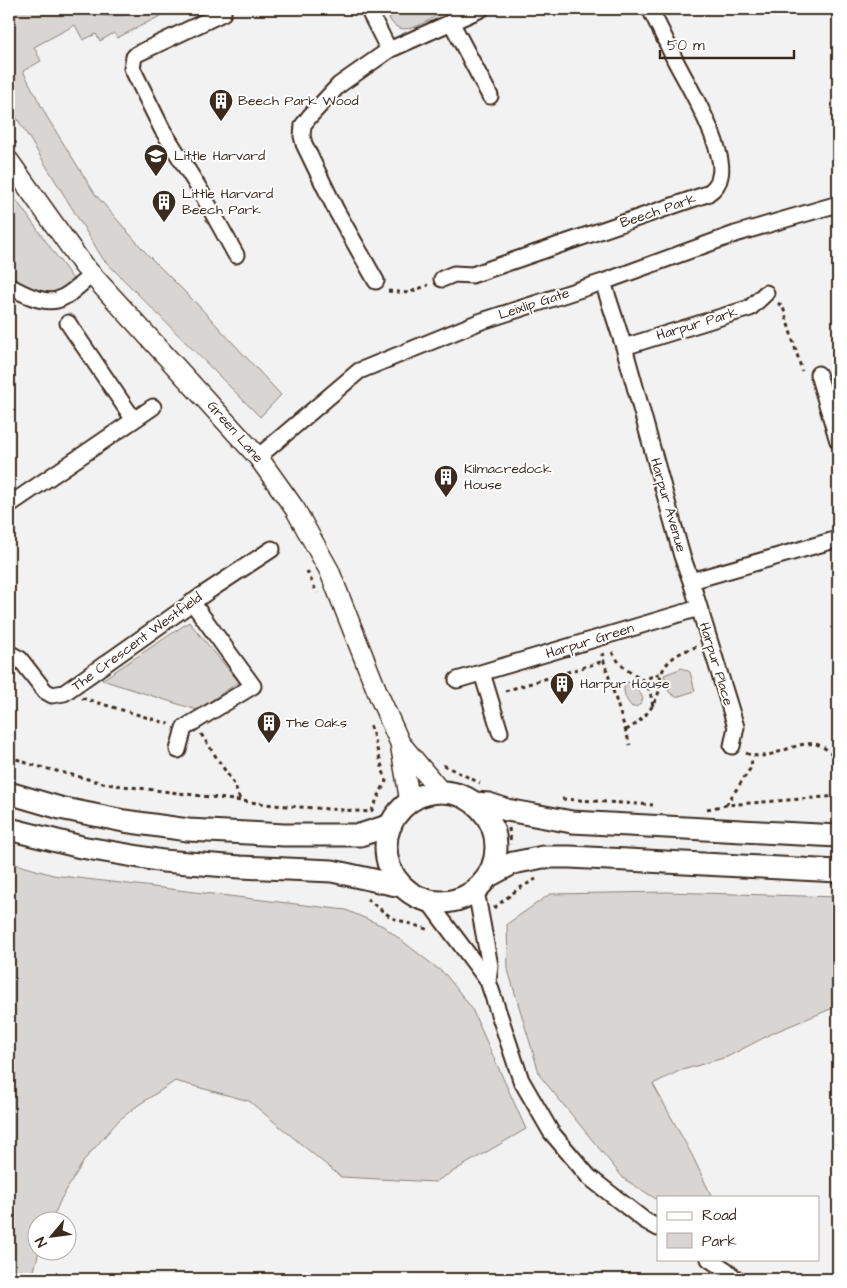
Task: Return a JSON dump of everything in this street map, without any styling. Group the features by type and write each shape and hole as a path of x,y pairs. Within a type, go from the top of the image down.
{"main road":[{"path":"9,793 60,808 124,821 188,830 284,835 360,835 390,825"},
{"path":"482,883 494,861 496,844 493,829 485,814 474,803 462,797 442,793 429,794 410,802 398,812 390,825 386,841 387,857 392,873 401,886 414,895 428,901 443,903 458,900 513,863 543,857 570,856 838,871"},
{"path":"474,803 489,804 508,810 572,822 838,836"},
{"path":"9,829 81,847 163,861 332,871 401,886"}],"street":[{"path":"368,9 389,50"},
{"path":"376,281 336,210 304,144 303,125 339,85 389,50 480,9"},
{"name":"Beech Park","path":"442,279 454,274 472,275 707,194 714,188 720,177 721,164 714,140 706,119 650,9"},
{"path":"225,10 137,54 134,57 132,68 162,130 200,190 236,255"},
{"path":"451,22 490,96"},
{"name":"Green Lane","path":"9,161 51,222 92,275 258,457 295,509 329,570 379,696 400,743 410,802"},
{"name":"Leixlip Gate","path":"258,457 359,371 479,322 603,282 735,234 838,204"},
{"path":"9,286 39,299 54,300 63,297 92,275"},
{"name":"Harpur Avenue","path":"603,282 624,347 682,556 691,582"},
{"name":"Harpur Park","path":"624,347 750,308 766,293"},
{"path":"68,323 134,420"},
{"path":"818,374 838,442"},
{"path":"9,505 153,406"},
{"path":"691,582 838,539"},
{"name":"The Crescent Westfield","path":"9,653 20,659 45,691 52,695 64,693 192,602 272,549"},
{"name":"Harpur Place","path":"691,582 736,727 732,746"},
{"path":"178,750 189,725 253,686 192,602"},
{"name":"Harpur Green","path":"457,680 699,608"},
{"path":"482,673 500,732"},
{"name":"Green Lane","path":"400,743 442,793"},
{"path":"482,883 490,966 488,981"},
{"path":"428,901 488,981 521,1080 551,1132 588,1177 644,1220 657,1227"},
{"path":"711,1260 736,1279"}],"path":[{"path":"376,281 390,292 408,293 442,279"},
{"path":"766,293 783,307 804,379 818,374"},
{"path":"304,565 320,601"},
{"path":"643,680 661,673 675,656 683,651 696,646 699,655"},
{"path":"621,649 602,655 630,745"},
{"path":"612,652 628,672 643,680 650,691 653,706"},
{"path":"489,696 604,661"},
{"path":"626,730 645,716 653,706 660,688 661,673"},
{"path":"64,693 189,725 234,784 240,800"},
{"path":"732,746 753,757 771,754 798,745 816,744 838,758"},
{"path":"726,806 750,769 753,757"},
{"path":"508,810 513,863 518,889"}],"green space":[{"path":"68,8 109,16 174,9 117,38 114,33 100,41 96,34 83,40 75,25 34,47 41,61 23,71 47,117 95,194 147,254 197,304 281,395 260,417 103,259 9,105 9,9"},
{"path":"398,9 448,9 408,29 394,25 389,18 399,12"},
{"path":"9,190 78,286 63,297 9,286"},
{"path":"189,622 239,682 197,710 102,680"},
{"path":"682,668 690,672 695,691 676,697 669,692 664,675"},
{"path":"628,682 636,687 643,698 638,706 632,707 625,696 624,687 625,683"},
{"path":"9,862 53,875 346,910 383,926 446,975 471,1007 526,1129 435,1182 341,1177 249,1101 175,1081 119,1120 85,1159 56,1210 28,1210 28,1260 37,1260 32,1279 9,1279"},
{"path":"666,892 838,897 838,1006 775,1032 727,1057 679,1071 653,1084 692,1155 712,1196 657,1196 657,1199 624,1179 540,1076 508,970 507,924 550,894"}],"place":[{"name":"Beech Park Wood","path":"221,122"},
{"name":"Little Harvard","path":"156,177"},
{"name":"Little Harvard Beech Park","path":"164,223"},
{"name":"Kilmacredock House","path":"446,498"},
{"name":"Harpur House","path":"562,705"},
{"name":"The Oaks","path":"269,744"}]}
